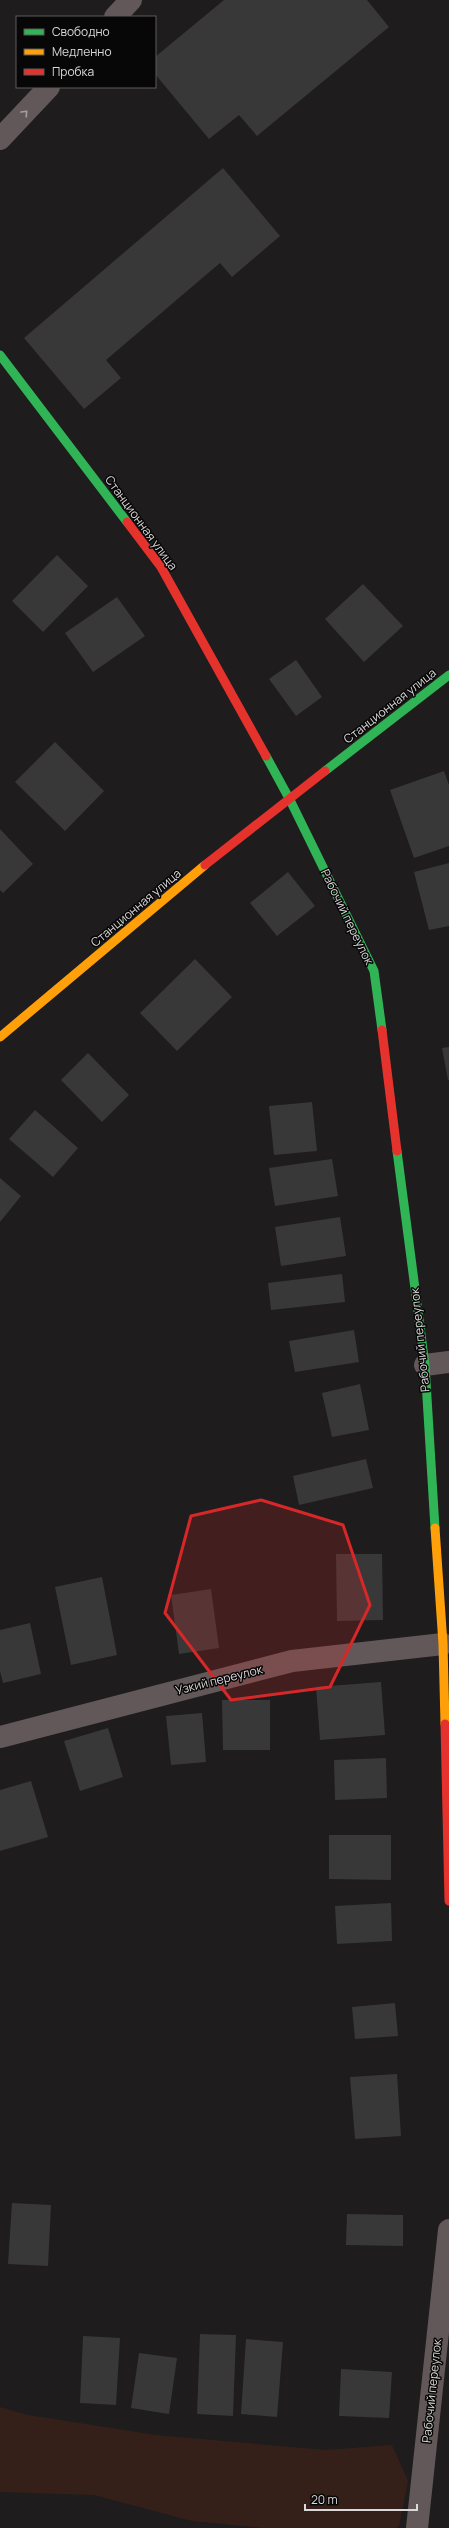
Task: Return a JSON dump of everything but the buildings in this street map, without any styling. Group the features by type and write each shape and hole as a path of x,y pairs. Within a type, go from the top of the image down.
{"street":[{"path":"116,16 131,0"},
{"path":"0,139 48,88"},
{"name":"Станционная улица","path":"0,355 161,567 290,800"},
{"name":"Станционная улица","path":"0,1037 233,842 290,800 449,675"},
{"name":"Рабочий переулок","path":"290,800 374,971 425,1365 442,1644 447,1767 449,1901"},
{"path":"425,1365 449,1362"},
{"name":"Узкий переулок","path":"0,1737 292,1661 442,1644"},
{"name":"Рабочий переулок","path":"417,2528 449,2230"}],"highlighted area":[{"path":"261,1500 343,1525 370,1605 330,1687 231,1700 165,1613 191,1516"}],"shaded area":[{"path":"0,2407 28,2415 156,2435 326,2450 392,2445 408,2481 399,2526 396,2528 263,2528 192,2521 94,2495 0,2492"}],"traffic: fast":[{"path":"0,355 127,522"},
{"path":"325,771 449,675"},
{"path":"266,756 290,800 374,971 382,1030"},
{"path":"397,1151 425,1365 435,1528"}],"traffic: slow":[{"path":"0,1037 205,865"},
{"path":"435,1528 443,1644 445,1724"}],"traffic: jam":[{"path":"127,522 161,567 266,756"},
{"path":"205,865 325,771"},
{"path":"382,1030 397,1151"},
{"path":"445,1724 449,1901"}]}
